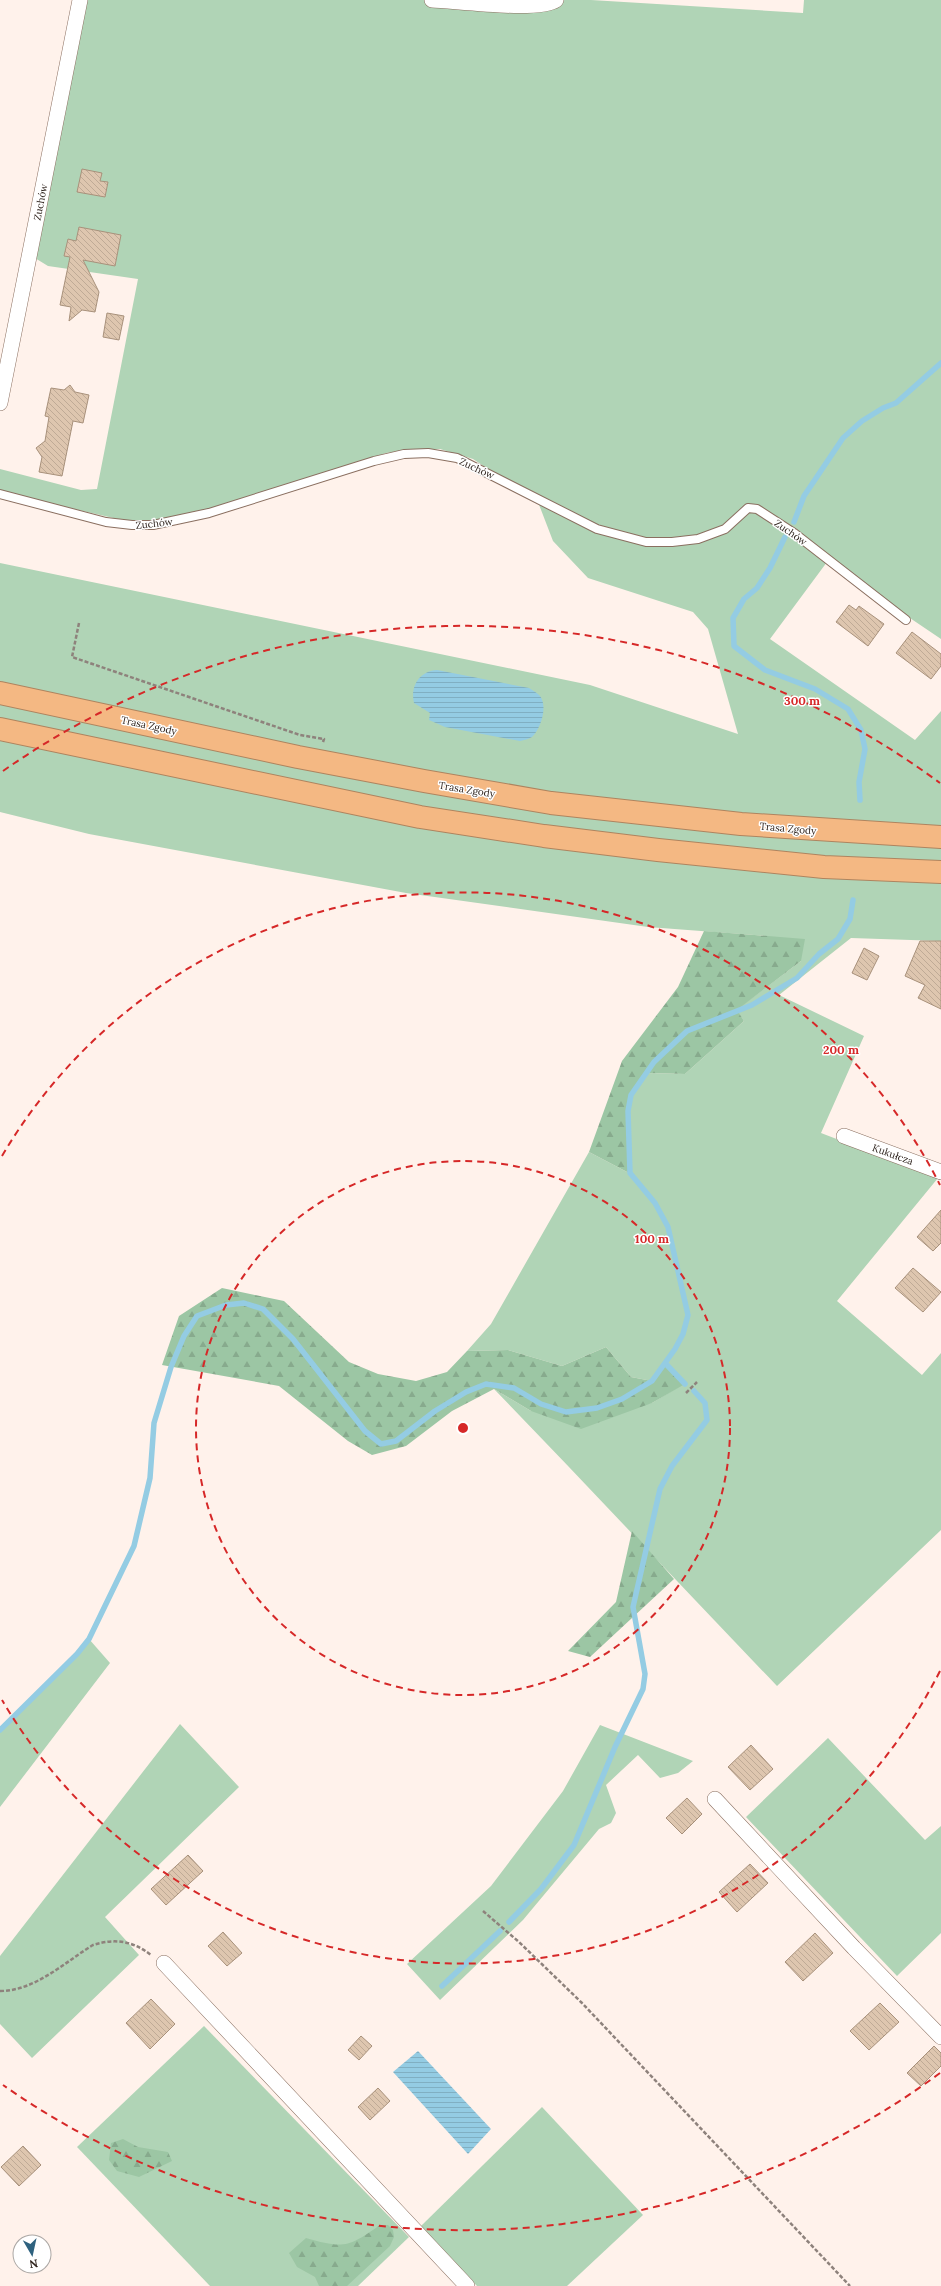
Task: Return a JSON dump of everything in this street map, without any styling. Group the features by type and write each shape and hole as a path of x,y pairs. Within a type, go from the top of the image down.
{"highway":[{"name":"Trasa Zgody","path":"0,693 298,757 551,803 741,824 941,837"},
{"path":"0,729 420,817 544,836 809,865 941,872"}],"street":[{"name":"Zuchów","path":"0,403 80,0"},
{"path":"432,0 525,5 544,5 556,0"},
{"name":"Kukułcza","path":"844,1136 941,1172"},
{"path":"715,1799 854,1948 941,2036"},
{"path":"164,1963 467,2286"}],"lane":[{"name":"Zuchów","path":"0,494 106,522 132,525 153,525 209,513 374,461 404,454 428,453 457,458 597,529 646,542 672,542 698,539 725,529 748,508 758,509 794,533 906,620"}],"path":[{"path":"79,623 72,657 300,735 324,739 323,742"},
{"path":"686,1393 697,1382"},
{"path":"482,1911 519,1942 582,2003 850,2286"},
{"path":"0,1991 19,1989 33,1984 93,1945 104,1942 120,1941 134,1944 164,1963"}],"green space":[{"path":"81,0 591,0 803,13 804,0 941,0 941,639 827,562 770,639 915,740 941,711 941,941 851,938 779,995 864,1036 821,1133 938,1178 837,1301 922,1375 941,1353 941,1530 777,1686 494,1389 531,1411 652,1403 685,1383 666,1364 652,1381 631,1377 606,1347 562,1366 508,1350 467,1351 491,1324 589,1152 629,1173 628,1111 631,1095 647,1073 685,1074 744,1021 736,1010 801,961 766,936 648,927 406,893 89,834 0,812 0,563 590,685 738,734 708,629 693,612 588,578 553,541 538,502 473,459 440,449 405,450 386,453 235,505 144,525 0,492 0,469 81,490 97,489 138,279 48,266 30,255"},
{"path":"704,931 805,939 801,961 737,1010 744,1021 685,1074 647,1073 631,1095 628,1111 629,1173 589,1152 622,1061 678,987"},
{"path":"222,1288 284,1301 349,1362 378,1374 416,1381 447,1372 467,1351 508,1350 562,1366 606,1347 631,1377 652,1381 666,1364 685,1384 652,1403 581,1429 531,1411 494,1389 452,1411 406,1446 372,1455 348,1441 279,1386 162,1365 179,1316"},
{"path":"632,1531 674,1579 590,1657 568,1651 616,1602"},
{"path":"89,1639 110,1663 0,1807 0,1730 77,1654"},
{"path":"180,1724 239,1787 105,1917 139,1955 32,2058 0,2024 0,1956"},
{"path":"600,1725 693,1761 678,1773 660,1778 638,1755 606,1785 616,1813 611,1823 599,1829 523,1920 440,2000 407,1964 491,1886 563,1791"},
{"path":"828,1738 925,1840 941,1826 941,1933 897,1976 746,1817"},
{"path":"204,2026 409,2237 358,2286 210,2286 77,2147"},
{"path":"542,2107 643,2215 567,2286 477,2286 421,2226"},
{"path":"123,2139 138,2147 168,2152 172,2161 139,2177 117,2171 109,2160 111,2143"},
{"path":"380,2225 388,2225 393,2230 394,2237 390,2246 347,2286 319,2286 315,2277 297,2267 289,2253 306,2238 329,2244 346,2244 361,2238"}],"water":[{"path":"437,670 529,688 539,695 542,700 543,711 541,723 538,729 532,737 520,741 445,727 429,720 430,713 414,703 413,691 417,681 425,673"},
{"path":"418,2051 491,2129 468,2154 393,2072"}],"building":[{"path":"82,169 102,173 100,181 108,182 105,197 77,192"},
{"path":"79,227 121,235 115,266 83,260 99,292 95,312 82,310 69,321 71,307 60,305 70,257 64,256 68,239 76,241"},
{"path":"107,313 124,316 119,340 103,337"},
{"path":"70,385 75,392 89,395 83,423 73,421 62,476 39,472 42,457 36,448 45,441 49,417 45,416 51,388 64,390"},
{"path":"849,605 856,610 859,606 884,624 868,646 836,622"},
{"path":"912,632 941,654 941,666 931,679 896,653"},
{"path":"920,941 941,941 941,1009 918,998 925,985 905,976"},
{"path":"864,948 879,956 867,980 852,973"},
{"path":"941,1210 941,1243 933,1251 917,1237"},
{"path":"913,1268 941,1292 923,1312 895,1288"},
{"path":"751,1745 773,1769 750,1790 728,1767"},
{"path":"687,1798 702,1814 682,1834 666,1818"},
{"path":"188,1855 203,1871 166,1905 151,1889"},
{"path":"750,1864 768,1883 737,1912 719,1892"},
{"path":"223,1932 242,1953 227,1966 208,1946"},
{"path":"815,1933 833,1953 803,1981 785,1962"},
{"path":"151,1999 175,2024 150,2049 126,2023"},
{"path":"880,2003 899,2022 869,2050 850,2031"},
{"path":"361,2036 372,2046 359,2060 348,2050"},
{"path":"934,2046 941,2053 941,2066 921,2086 907,2073"},
{"path":"378,2088 390,2101 370,2120 358,2107"},
{"path":"23,2146 41,2165 19,2186 1,2167"}],"waterway":[{"path":"794,522 804,496 843,438 862,421 883,408 896,403 941,363"},
{"path":"785,537 770,568 757,588 744,599 733,618 734,646 765,670 815,689 848,709 861,730 865,749 859,782 860,800"},
{"path":"0,1730 77,1654 89,1639 134,1546 150,1478 154,1423 171,1367 184,1336 197,1316 226,1305 244,1303 263,1309 293,1339 365,1431 381,1444 396,1441 435,1411 466,1392 486,1384 514,1388 541,1404 566,1412 597,1408 622,1399 652,1381 675,1349 683,1334 688,1315 668,1227 655,1203 630,1173 628,1111 631,1095 654,1062 687,1031 752,1005 797,978 819,954 838,939 850,919 853,900"},
{"path":"666,1364 685,1384"},
{"path":"509,1922 541,1889 574,1845 615,1747 643,1689 645,1674 633,1607 660,1489 672,1466 707,1420 705,1403 694,1391"},
{"path":"442,1986 500,1931"}]}
